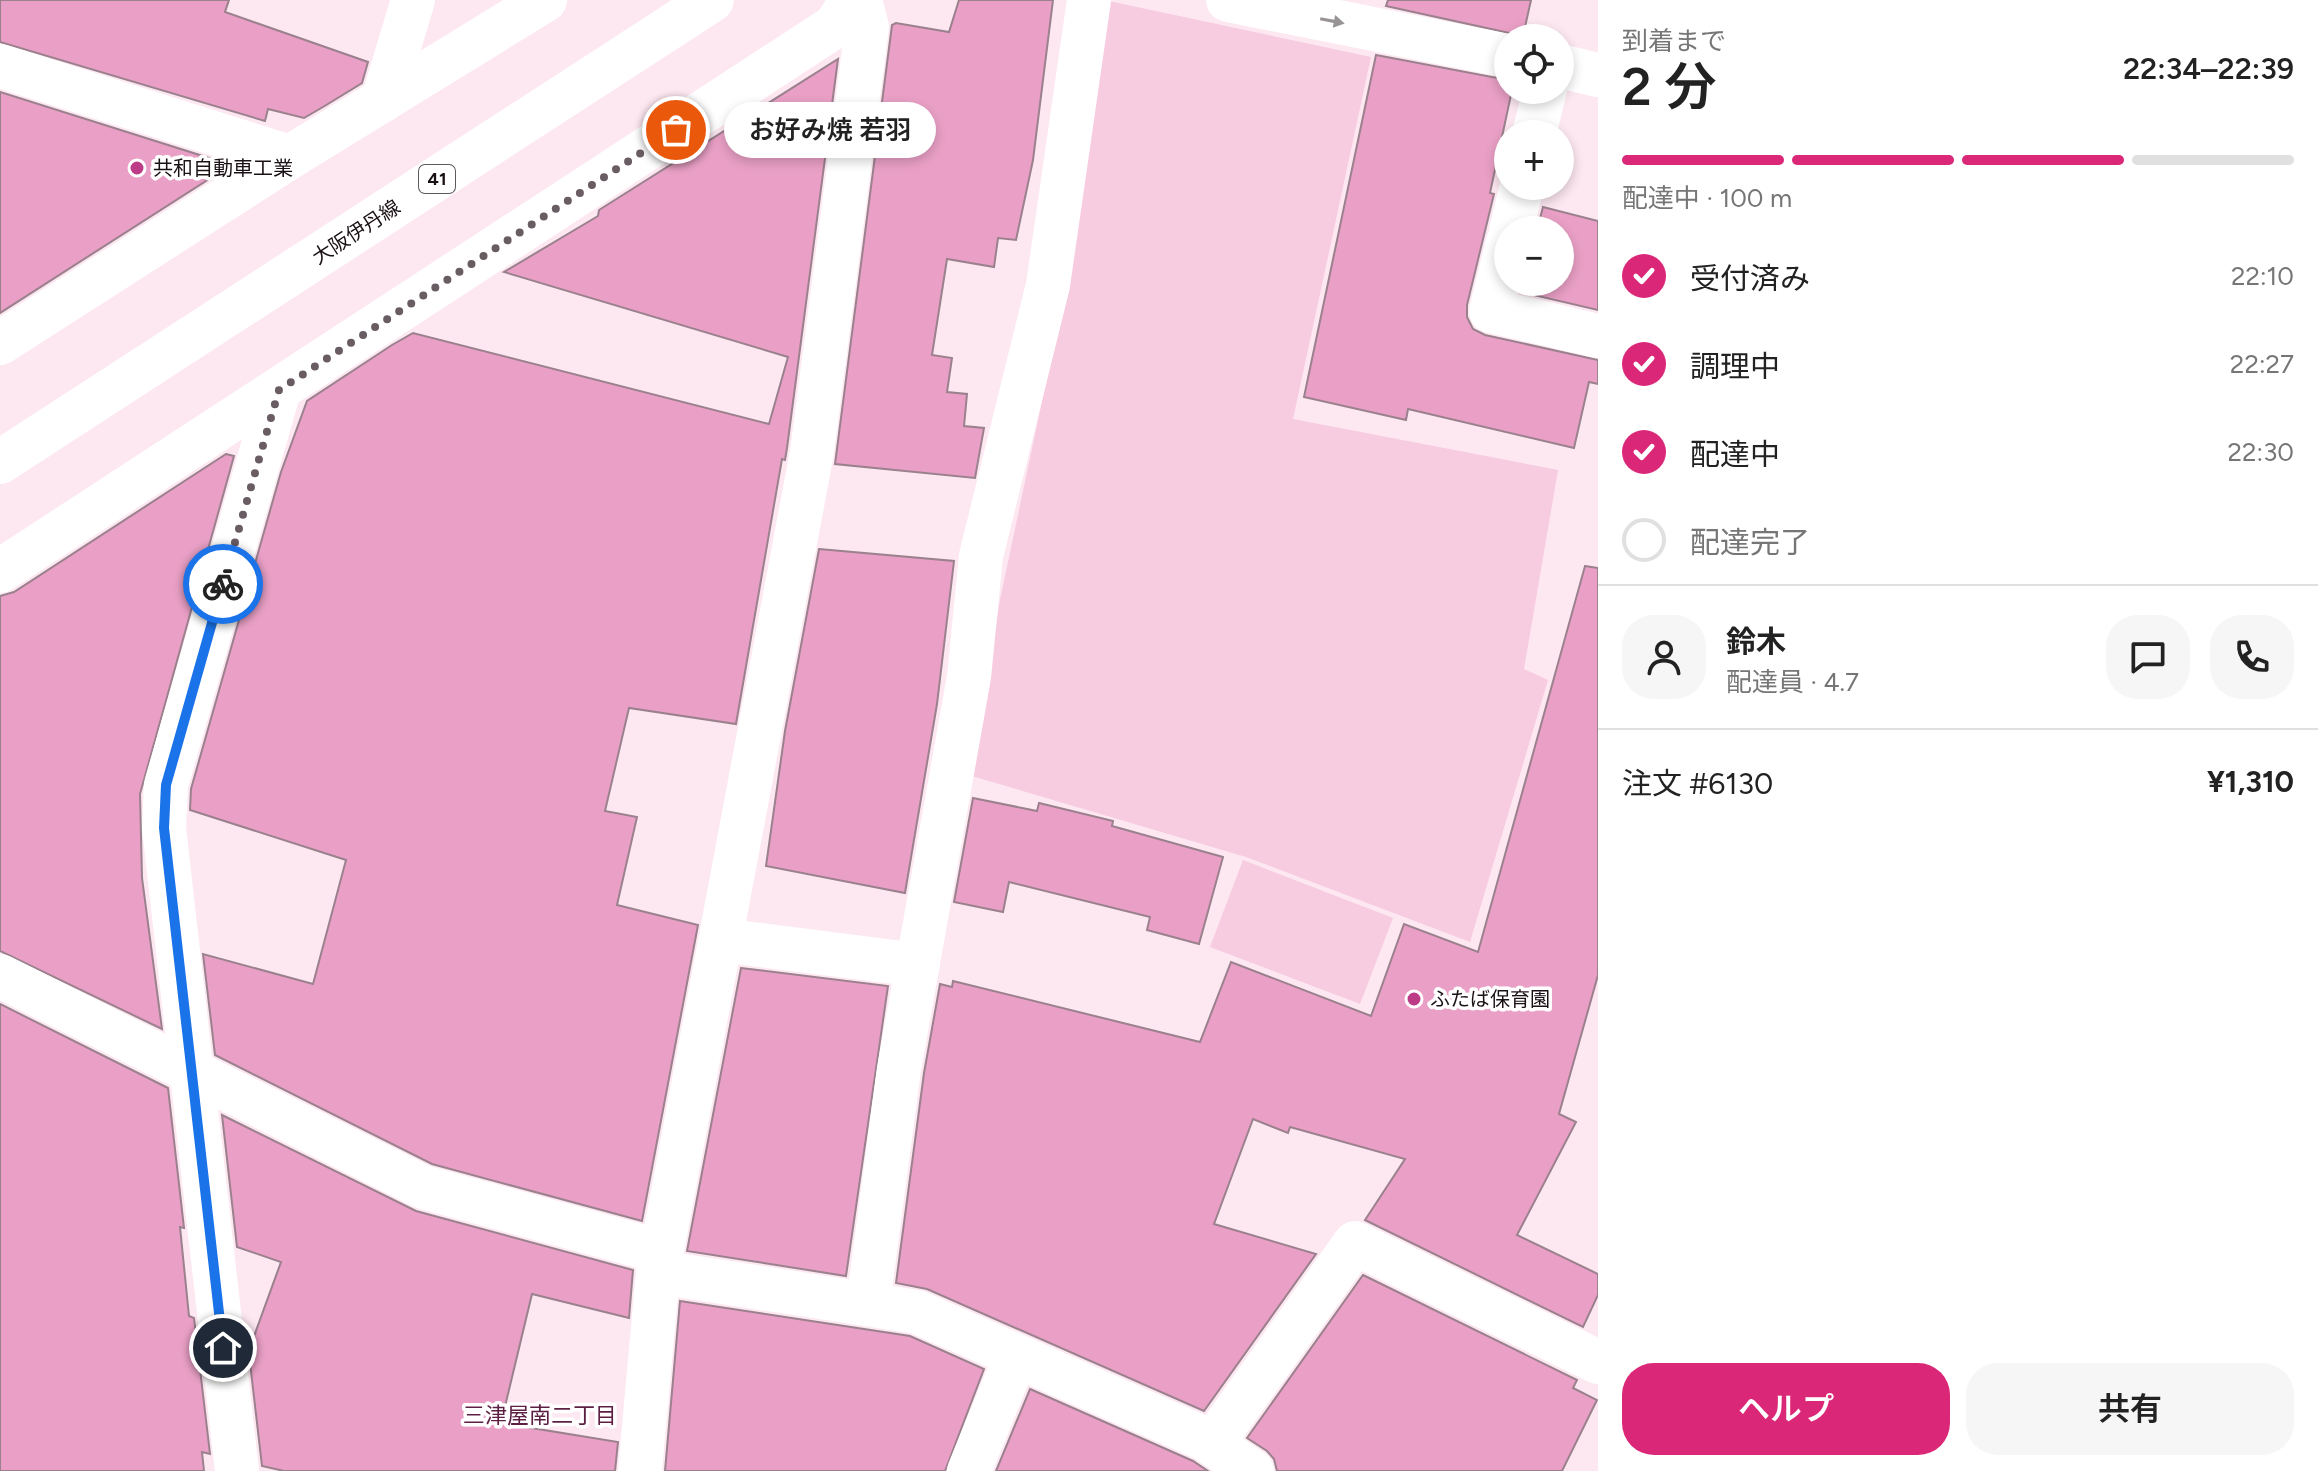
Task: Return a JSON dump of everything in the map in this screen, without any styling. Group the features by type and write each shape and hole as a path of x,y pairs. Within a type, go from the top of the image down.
{"street":[{"path":"383,100 413,0"},
{"path":"0,343 290,157 545,0"},
{"name":"大阪伊丹線","path":"0,462 712,0"},
{"path":"0,571 835,26 852,0"},
{"path":"640,1471 660,1262 812,452 867,27 860,0"},
{"path":"868,1304 899,1069 969,677 981,556 1048,285 1089,0"},
{"path":"1228,0 1494,53"},
{"path":"0,66 290,157"},
{"path":"1574,69 1598,75"},
{"path":"1495,296 1491,311 1598,336"},
{"path":"237,1471 164,828 166,785 279,390"},
{"path":"721,940 918,965"},
{"path":"0,976 423,1187 660,1262 917,1312 1212,1444 1252,1471"},
{"path":"1212,1444 1355,1243 1598,1362"},
{"path":"969,1471 1016,1356"}],"shaded area":[{"path":"1104,0 1371,57 1293,419 1558,470 1524,669 1548,680 1470,942 1246,857 972,776 1000,600 1048,373"},
{"path":"1243,860 1393,918 1360,1004 1210,947"}],"building":[{"path":"0,0 229,0 225,12 368,62 362,83 304,118 268,109 265,121 0,42"},
{"path":"959,0 1053,0 1033,160 1016,240 998,238 994,267 947,259 932,355 952,358 947,392 967,394 964,426 984,428 975,478 835,464 892,25 896,23 949,32"},
{"path":"1388,0 1531,0 1526,24 1494,24 1494,30 1386,6"},
{"path":"1376,55 1494,77 1494,104 1509,104 1506,120 1494,120 1494,174 1490,193 1494,194 1467,305 1467,317 1473,329 1485,335 1598,360 1598,384 1589,382 1574,448 1408,409 1406,420 1304,397"},
{"path":"838,59 787,448 785,460 782,459 736,724 629,708 605,811 637,817 617,905 698,925 642,1221 432,1164 215,1055 203,954 313,984 346,860 190,810 191,789 281,472 307,401 392,345 413,333 769,424 788,357 504,272 598,216 599,210"},
{"path":"0,92 225,163 223,170 0,313"},
{"path":"1543,207 1598,221 1598,310 1538,296 1574,296 1574,216 1541,216"},
{"path":"226,454 234,456 140,794 142,878 162,1029 0,951 0,596 14,592"},
{"path":"819,549 954,561 937,704 905,893 766,866 785,731"},
{"path":"1585,566 1598,568 1598,975 1559,1114 1576,1122 1517,1235 1598,1274 1598,1295 1583,1327 1365,1220 1405,1159 1290,1127 1288,1133 1253,1119 1214,1224 1316,1254 1204,1411 927,1289 896,1283 924,1073 940,984 952,987 953,981 1200,1042 1231,962 1371,1016 1404,924 1478,952"},
{"path":"973,798 1037,811 1039,803 1113,821 1112,826 1223,857 1199,944 1147,930 1150,917 1009,882 1003,912 954,902"},
{"path":"741,968 888,986 846,1276 687,1251"},
{"path":"0,1004 168,1088 184,1228 180,1227 189,1316 194,1318 210,1454 202,1452 204,1471 0,1471"},
{"path":"222,1115 416,1211 633,1270 629,1318 532,1294 501,1423 618,1442 615,1471 284,1471 262,1466 247,1337 253,1339 281,1262 237,1247"},
{"path":"1363,1275 1577,1380 1573,1388 1597,1400 1562,1471 1277,1471 1274,1459 1267,1451 1247,1438"},
{"path":"680,1301 910,1336 984,1369 945,1471 665,1471"},
{"path":"1030,1389 1193,1461 1208,1471 996,1471"}],"way so far":[{"path":"223,584 279,390 676,130"}],"place":[{"name":"お好み焼 若羽","path":"676,130"},
{"name":"共和自動車工業","path":"137,168"},
{"name":"ふたば保育園","path":"1414,999"}],"district":[{"name":"三津屋南二丁目","path":"540,1415"}],"route":[{"path":"223,584 166,785 164,828 223,1348"}]}
